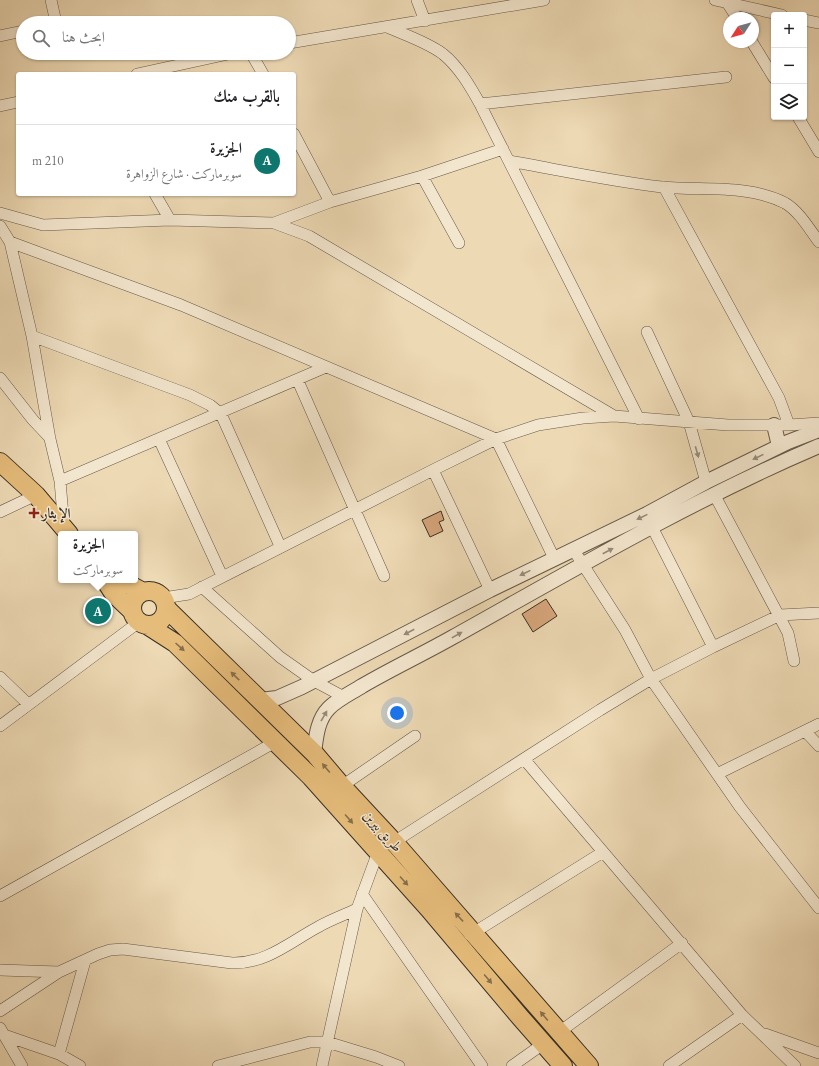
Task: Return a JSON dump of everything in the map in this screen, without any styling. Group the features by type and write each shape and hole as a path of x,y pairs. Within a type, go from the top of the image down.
{"main road":[{"path":"0,462 36,495 66,531"},
{"name":"طريق بيرين","path":"107,583 114,594 139,619 175,643 277,741 378,852 459,944 543,1044 564,1066"},
{"path":"126,583 143,592 154,592 164,603 160,621 139,619 133,602 143,592"},
{"name":"طريق بيرين","path":"164,603 314,754 394,842 588,1066"}],"street":[{"path":"51,0 55,16"},
{"path":"417,0 425,21"},
{"path":"296,42 544,0"},
{"path":"715,0 771,13"},
{"path":"728,4 733,12"},
{"path":"807,21 819,23"},
{"path":"387,27 442,54 463,77 480,104 639,419"},
{"path":"0,36 16,33"},
{"path":"756,48 771,73"},
{"path":"146,72 201,60"},
{"path":"255,60 261,72"},
{"path":"480,104 726,78"},
{"path":"0,106 16,102"},
{"path":"800,120 819,152"},
{"path":"296,138 330,202"},
{"path":"274,223 330,202 422,176 503,149"},
{"path":"509,161 664,187 726,189 771,197 787,204 800,217 819,242"},
{"path":"422,176 459,243"},
{"path":"664,187 778,398 786,414 789,425"},
{"path":"156,196 170,220"},
{"path":"0,213 42,225 170,220 274,223 309,236 614,416"},
{"path":"0,226 10,242 32,336 50,439 60,481 66,531"},
{"path":"10,242 181,305 326,368 496,439 554,558"},
{"path":"647,332 689,422 706,482"},
{"path":"32,336 190,396 210,405 221,414 280,546"},
{"path":"60,481 221,414 326,368"},
{"path":"0,378 4,391 50,439"},
{"path":"298,381 384,576"},
{"path":"164,603 202,587 280,546 496,439 538,425 583,418 614,416 728,425 789,425 819,423"},
{"path":"774,425 793,457"},
{"path":"260,700 277,698 314,681 490,590 647,514 706,482 784,444 819,430"},
{"path":"158,439 222,576"},
{"path":"314,754 316,736 323,717 328,709 344,697 392,668 450,639 582,565 714,494 819,446"},
{"path":"433,470 490,590"},
{"path":"714,494 780,616 788,633 794,661"},
{"path":"0,512 36,495"},
{"path":"652,527 713,647"},
{"path":"573,549 625,630 651,680 740,807 819,908"},
{"path":"202,587 263,644 314,681 344,697"},
{"path":"394,842 600,710 651,680 713,647 780,616 819,612"},
{"path":"0,726 139,619"},
{"path":"0,676 28,704"},
{"path":"717,774 819,724"},
{"path":"805,731 819,746"},
{"path":"342,786 415,736"},
{"path":"0,896 277,741"},
{"path":"524,759 742,1015 795,1066"},
{"path":"322,1066 357,909 378,852"},
{"path":"459,944 473,933 603,852"},
{"path":"362,894 482,1066"},
{"path":"0,1011 59,972 104,952 123,950 232,963 250,963 266,958 319,926 357,909"},
{"path":"558,1033 682,943"},
{"path":"60,1054 85,961"},
{"path":"0,970 59,972"},
{"path":"669,1066 742,1015"},
{"path":"2,1032 60,1054 80,1066"},
{"path":"2,1032 22,1066"},
{"path":"761,1032 819,1053"},
{"path":"218,1066 310,1042 327,1042 376,1057 399,1066"},
{"path":"512,1066 543,1044"}],"building":[{"path":"441,511 444,520 439,522 443,531 430,537 422,520"},
{"path":"546,599 557,616 533,632 522,614"}],"place":[{"name":"الإيثار","path":"34,513"},
{"name":"الجزيرة","path":"98,611"}]}
